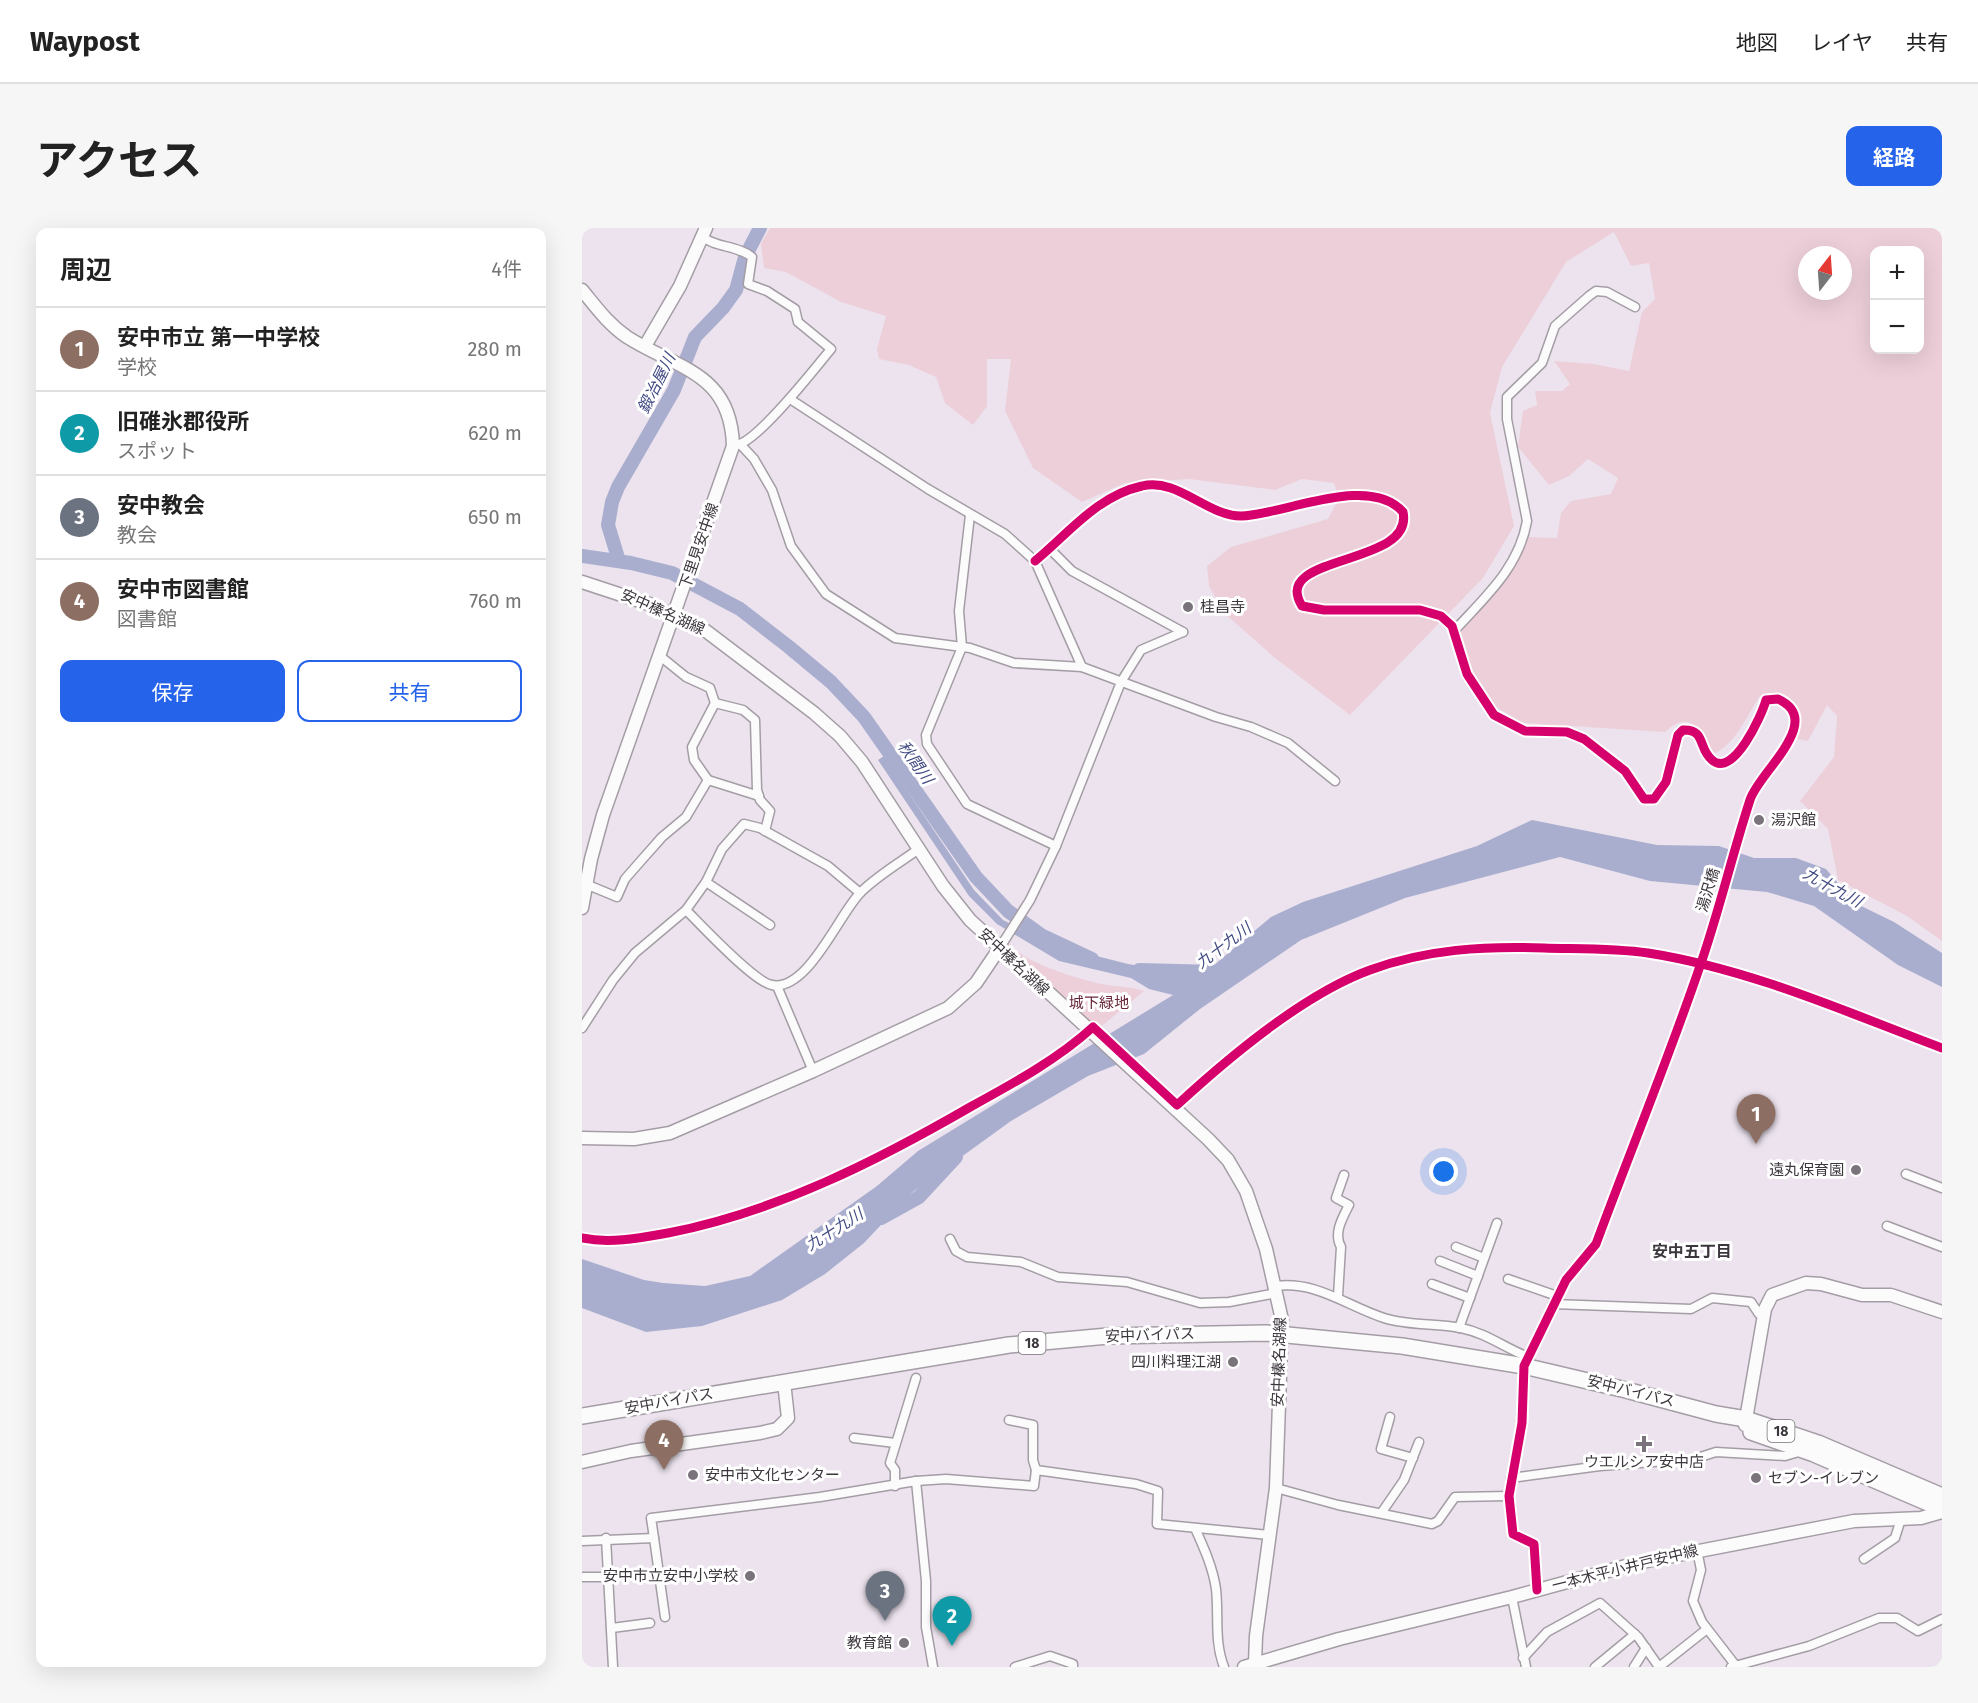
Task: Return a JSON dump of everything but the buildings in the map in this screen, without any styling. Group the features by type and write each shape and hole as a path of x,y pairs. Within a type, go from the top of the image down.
{"highway":[{"name":"安中バイパス","path":"582,1416 1009,1345 1108,1336 1283,1334 1526,1361 1745,1424 1942,1510"},
{"name":"安中バイパス","path":"1745,1424 1818,1443 1942,1496"}],"main road":[{"path":"582,290 615,327 645,346 680,286 704,232"},
{"name":"下里見安中線","path":"582,908 591,859 603,815 737,445 723,400 704,379 685,366 645,346"},
{"name":"安中榛名湖線","path":"582,582 616,591 706,631 740,654 840,736 869,772 958,906 1003,944 1093,1035 1219,1149 1235,1170 1251,1202 1276,1289 1283,1334 1277,1385 1276,1488 1251,1666"},
{"path":"582,1138 634,1139 670,1133 813,1071 948,1008 976,983 1003,944"},
{"path":"1745,1424 1764,1315 1772,1295 1806,1283 1821,1284 1862,1295 1891,1295 1942,1312"},
{"path":"582,1462 631,1451 732,1438 777,1429 788,1418 784,1382"},
{"name":"一本木平小井戸安中線","path":"1251,1666 1339,1639 1512,1597 1627,1565 1854,1521 1921,1518 1942,1510"}],"street":[{"path":"704,232 708,242 742,249 752,257 748,284 767,291 795,309 798,322 831,349 790,399 737,445 754,459 779,506 781,523 792,546 826,594 895,638 962,647 1014,663 1082,667 1216,717 1251,727 1288,743 1335,781"},
{"path":"1035,561 1081,519 1115,494 1145,484 1193,496 1225,513 1240,516 1269,512 1317,498 1361,497 1386,500 1397,505 1403,512 1403,523 1395,535 1385,545 1309,573 1297,588 1297,597 1302,606 1313,609 1431,612 1447,621 1454,632 1499,584 1524,536 1527,521 1507,419 1507,397 1542,363 1555,327 1588,296 1596,291 1607,292 1635,307"},
{"path":"790,399 830,427 970,515 1005,534 1035,561 1071,636 1082,667"},
{"path":"970,515 959,611 962,647 926,735 927,744 967,804 1056,846"},
{"path":"1003,944 1030,900 1056,846 1121,682 1141,650 1183,632 1072,571 1050,549"},
{"name":"湯沢橋","path":"1454,632 1467,674 1494,715 1525,731 1567,732 1584,739 1625,771 1644,799 1654,799 1661,790 1678,735 1683,729 1694,730 1700,735 1703,748 1713,762 1727,762 1740,752 1766,700 1772,698 1784,701 1794,713 1796,722 1788,742 1750,798 1701,963 1596,1244 1593,1251 1566,1280 1526,1361"},
{"path":"660,656 686,677 710,688 716,703"},
{"path":"716,703 692,747 694,760 708,780 759,796"},
{"path":"716,703 743,710 755,720 759,796 770,811 765,831"},
{"path":"588,885 617,897 625,879 639,862 662,837 686,817 708,780"},
{"path":"582,1028 613,980 635,953 686,910 706,882 722,849 738,827 751,824 765,831 828,866 860,893"},
{"path":"686,910 742,964 769,985 777,986 794,979 808,967 860,893 920,848"},
{"path":"706,882 770,924"},
{"path":"777,986 813,1071"},
{"path":"1338,1296 1341,1247 1338,1244 1339,1226 1349,1205 1336,1198 1344,1174"},
{"path":"1906,1174 1942,1188"},
{"path":"1459,1328 1497,1223"},
{"path":"1887,1226 1942,1246"},
{"path":"950,1239 956,1251 967,1257 1022,1262 1058,1277 1127,1282 1200,1303 1229,1302 1294,1285 1338,1296 1387,1319 1459,1328 1482,1334 1512,1351 1526,1361 1521,1423 1509,1496 1513,1534 1534,1544 1536,1590"},
{"path":"1456,1247 1484,1258"},
{"path":"1440,1261 1478,1276"},
{"path":"1508,1280 1555,1300 1691,1309 1708,1299 1719,1297 1751,1302 1760,1314 1764,1315"},
{"path":"1432,1284 1470,1298"},
{"path":"895,1486 895,1470 890,1463 916,1378"},
{"path":"1390,1417 1381,1449 1413,1458"},
{"path":"665,1617 651,1518 895,1486 916,1481 946,1479 1034,1486 1036,1470 1033,1460 1033,1425 1009,1420"},
{"path":"854,1438 895,1443"},
{"path":"1382,1512 1404,1480 1419,1442"},
{"path":"1511,1478 1600,1466 1694,1459 1716,1452 1785,1456 1805,1450"},
{"path":"1036,1470 1136,1484 1158,1491 1157,1524 1269,1535"},
{"path":"916,1481 926,1581 926,1627 933,1667"},
{"path":"1276,1488 1338,1505 1382,1512 1432,1524 1438,1521 1450,1500 1455,1497 1509,1496"},
{"path":"1864,1559 1895,1538 1900,1519"},
{"path":"1195,1528 1210,1562 1216,1589 1216,1635 1224,1667"},
{"path":"582,1541 606,1538 654,1538"},
{"path":"606,1538 613,1667"},
{"path":"1697,1550 1701,1570 1693,1601 1707,1629 1733,1666 1809,1646 1879,1618 1897,1618 1918,1631 1942,1619"},
{"path":"582,1577 607,1577"},
{"path":"1512,1597 1524,1663"},
{"path":"1524,1663 1547,1632 1600,1603 1635,1634 1659,1667 1707,1629"},
{"path":"612,1628 650,1623"},
{"path":"1595,1667 1635,1634"},
{"path":"1634,1667 1646,1648"},
{"path":"1015,1667 1050,1656 1073,1664 1074,1667"}],"green space":[{"path":"770,228 1942,228 1942,941 1907,916 1838,880 1828,829 1800,801 1834,757 1837,716 1827,705 1808,741 1792,738 1799,714 1788,699 1774,694 1760,696 1733,738 1727,745 1711,755 1704,751 1700,735 1692,724 1687,722 1681,722 1665,732 1523,723 1496,707 1477,686 1461,660 1457,637 1461,625 1500,578 1527,537 1557,538 1561,513 1571,501 1611,494 1618,478 1588,459 1569,476 1549,485 1518,447 1523,411 1537,405 1535,391 1562,391 1570,384 1554,361 1594,364 1629,371 1642,312 1655,299 1649,263 1631,266 1614,232 1566,262 1502,367 1490,413 1514,526 1483,578 1350,715 1275,658 1224,613 1209,586 1207,566 1231,547 1328,519 1339,498 1334,483 1302,479 1275,490 1189,479 1125,483 1082,502 1033,468 1005,411 1011,359 987,359 987,406 973,425 945,403 936,377 909,365 879,359 877,349 886,316 841,302 786,272 764,268 761,244"},
{"name":"城下緑地","path":"1008,941 1024,956 1065,974 1092,982 1144,991 1098,1029 1006,944"}],"water":[{"path":"884,756 974,890 1003,920 1053,945 1128,964 1201,976 1271,917 1303,902 1477,846 1532,820 1657,845 1719,846 1754,858 1796,858 1826,869 1855,903 1894,922 1942,953 1942,987 1898,965 1814,906 1767,892 1650,881 1560,857 1405,898 1301,940 1200,1009 1144,1054 1088,1076 1011,1121 910,1194 864,1243 825,1274 782,1300 702,1326 646,1332 582,1308 582,1259 644,1280 663,1283 705,1286 750,1276 877,1186 918,1151 1173,995 1149,989 1131,978 1059,961 997,924 969,896 878,760"}],"waterway":[{"name":"鍛冶屋川","path":"619,561 608,525 612,502 618,487 674,390 695,337 723,308 736,290 745,257 760,228"},
{"name":"秋間川","path":"582,556 631,563 672,573 740,609 789,647 831,682 864,717 976,877 1008,911 1041,935 1092,959"},
{"name":"秋間川","path":"1139,970 1217,972"},
{"name":"九十九川","path":"881,1218 919,1197 956,1157"}],"cycle path":[{"path":"1035,561 1097,507 1111,498 1142,486 1167,487 1216,510 1241,516 1325,499 1369,496 1388,501 1403,512 1401,530 1388,542 1368,552 1323,567 1306,577 1297,589 1302,606 1324,610 1420,610 1441,616 1452,626 1467,674 1494,715 1525,731 1567,732 1584,739 1625,771 1644,799 1654,799 1666,782 1678,735 1683,730 1699,736 1708,756 1720,763 1729,761 1745,743 1753,731 1766,700 1778,699 1791,709 1795,720 1792,734 1750,800 1700,966 1596,1244 1566,1280 1524,1366 1522,1423 1509,1496 1513,1534 1534,1544 1537,1590"},
{"path":"582,1238 614,1240 668,1233 708,1224 787,1198 863,1165 936,1126 1035,1070 1065,1050 1093,1027 1177,1105 1243,1048 1319,995 1370,970 1434,953 1478,949 1609,949 1686,960 1797,993 1942,1048"}],"place":[{"name":"桂昌寺","path":"1188,607"},
{"name":"湯沢館","path":"1759,820"},
{"name":"安中市立 第一中学校","path":"1756,1144"},
{"name":"遠丸保育園","path":"1856,1170"},
{"name":"四川料理江湖","path":"1233,1362"},
{"name":"ウエルシア安中店","path":"1644,1444"},
{"name":"安中市図書館","path":"664,1470"},
{"name":"安中市文化センター","path":"693,1475"},
{"name":"セブン-イレブン","path":"1756,1478"},
{"name":"安中市立安中小学校","path":"750,1576"},
{"name":"安中教会","path":"885,1621"},
{"name":"教育館","path":"904,1643"},
{"name":"旧碓氷郡役所","path":"952,1646"}],"district":[{"name":"安中五丁目","path":"1692,1251"}]}
